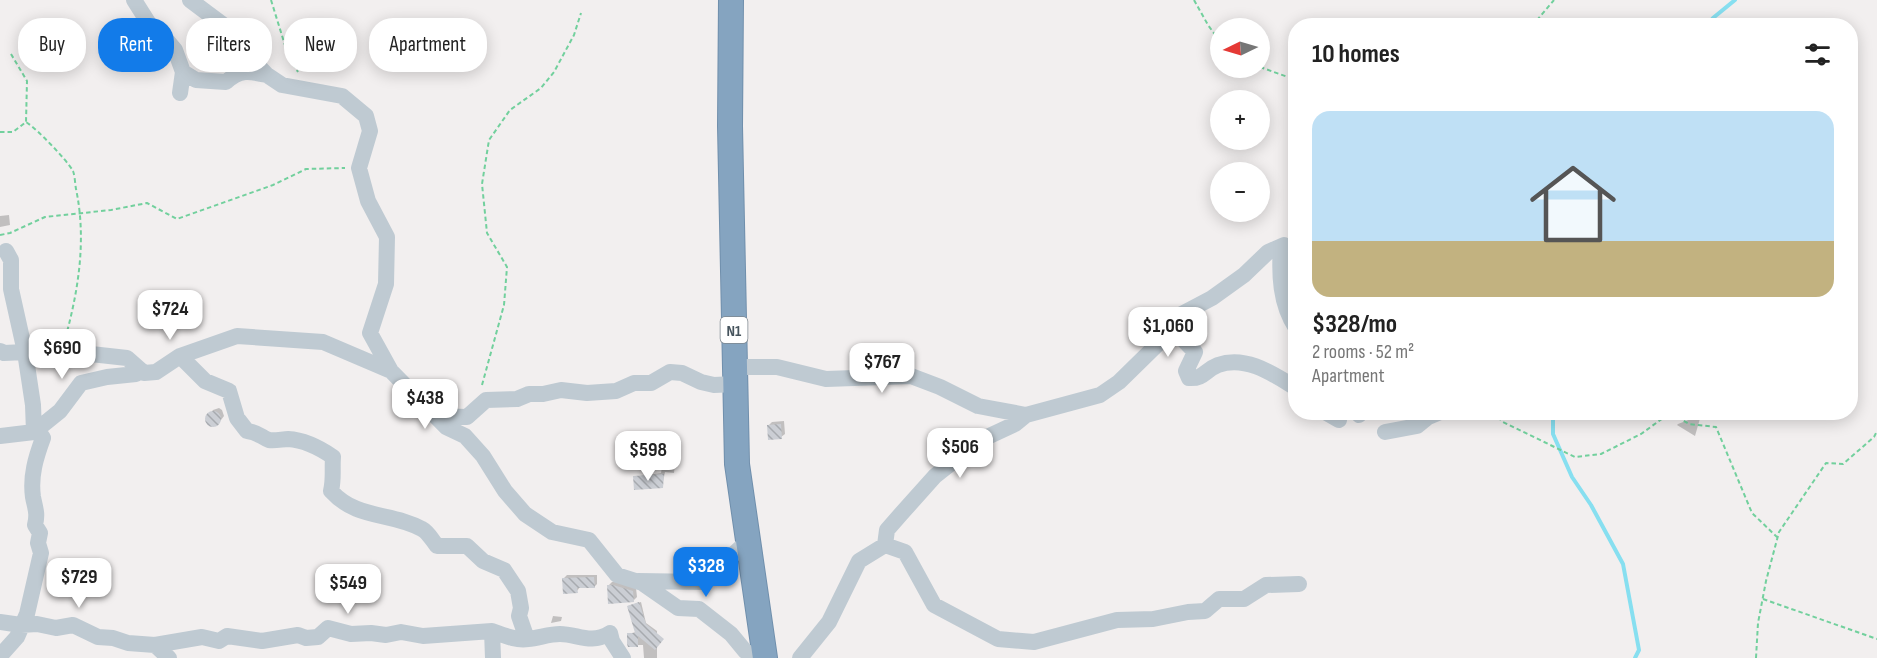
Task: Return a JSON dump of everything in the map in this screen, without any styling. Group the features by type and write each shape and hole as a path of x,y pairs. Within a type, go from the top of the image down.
{"highway":[{"name":"N1","path":"731,0 730,126 737,464 765,658"}],"street":[{"path":"134,0 153,30 164,37 175,50 183,72 180,93"},
{"path":"190,0 230,30 245,52 267,75 282,85 342,96 366,116 370,131 359,168 368,201 387,237 386,284 370,333 391,371 446,427 465,436 483,456 505,491 525,514 552,532 589,540 617,575 638,581 703,582 748,541"},
{"path":"183,72 196,80 226,82 234,75 249,71 267,75"},
{"path":"800,658 829,622 860,561 885,545 887,530 935,476 970,445 1015,424 1026,415 1100,395 1119,382 1168,334 1176,317 1212,298 1244,275 1268,252 1283,246 1279,270 1288,315"},
{"path":"0,656 17,637 27,614 41,553 38,543 40,533 35,525 38,514 33,496 35,460 42,438 36,431 26,352 10,289 11,260 6,250"},
{"path":"1171,327 1195,352 1186,371 1189,378 1198,378 1216,365 1251,364 1288,384"},
{"path":"0,351 60,357 91,354 127,358 144,374 156,372 180,356 237,336 287,338 322,342 391,371"},
{"path":"180,356 205,381 229,391 237,418 247,431 258,432 270,440 290,439 307,444 320,448 333,457 334,476 331,491 341,502 366,513 396,520 423,530 437,546 467,546 483,561 504,570 518,591 521,608 519,616 527,639"},
{"path":"437,416 467,417 486,400 517,399 529,394 561,390 587,393 616,391 634,383 651,383 670,372 682,373 714,386 735,375 777,367 826,379 911,376 940,387 978,406 1026,415"},
{"path":"0,436 36,431 60,411 81,383 136,374"},
{"path":"1385,432 1417,426 1424,420"},
{"path":"885,545 905,552 934,605 998,639 1034,642 1117,620 1153,619 1205,611 1219,599 1244,599 1266,585 1299,584"},
{"path":"638,581 678,608 699,609 731,634 745,651 756,658"},
{"path":"0,622 21,625 37,624 56,628 73,625 98,637 155,645 202,637 219,641 227,636 262,641 298,635 306,638 318,637 328,628 351,634 386,635 401,632 423,636 492,632 527,639 539,635 563,633 578,638 602,637 610,633 623,658"},
{"path":"492,632 493,658"},
{"path":"155,645 169,658"}],"path":[{"path":"271,0 288,55 309,89"},
{"path":"1194,0 1210,28"},
{"path":"1539,18 1554,0"},
{"path":"476,408 504,305 507,267 487,233 482,184 489,140 510,110 541,88 554,72 574,35 581,13"},
{"path":"11,54 27,81 26,122"},
{"path":"1270,71 1288,77"},
{"path":"0,132 13,132 26,122"},
{"path":"26,122 37,129 73,171 80,214 81,252 76,301 60,357"},
{"path":"0,235 10,233 45,217 147,204 177,219 273,185 306,169 359,168"},
{"path":"1501,420 1575,457 1601,454 1641,434 1660,420"},
{"path":"1682,420 1689,424 1716,427 1752,513 1778,538"},
{"path":"1756,658 1758,623 1779,532 1826,464 1843,464 1874,437 1877,430"},
{"path":"1763,599 1877,639"}],"building":[{"path":"210,411 216,411 221,419 219,425 210,427 205,422 205,416"},
{"path":"781,424 782,439 768,440 767,425"},
{"path":"664,474 663,488 634,490 633,476"},
{"path":"594,577 595,588 577,588 578,593 563,594 562,578"},
{"path":"607,585 633,591 634,602 608,604"},
{"path":"639,602 646,624 664,639 655,650 638,636 638,647 628,647 627,644 627,633 635,633 627,606"}],"waterway":[{"path":"1713,18 1735,0"},
{"path":"1553,420 1553,434 1572,477 1591,505 1623,564 1639,650 1635,658"}]}
